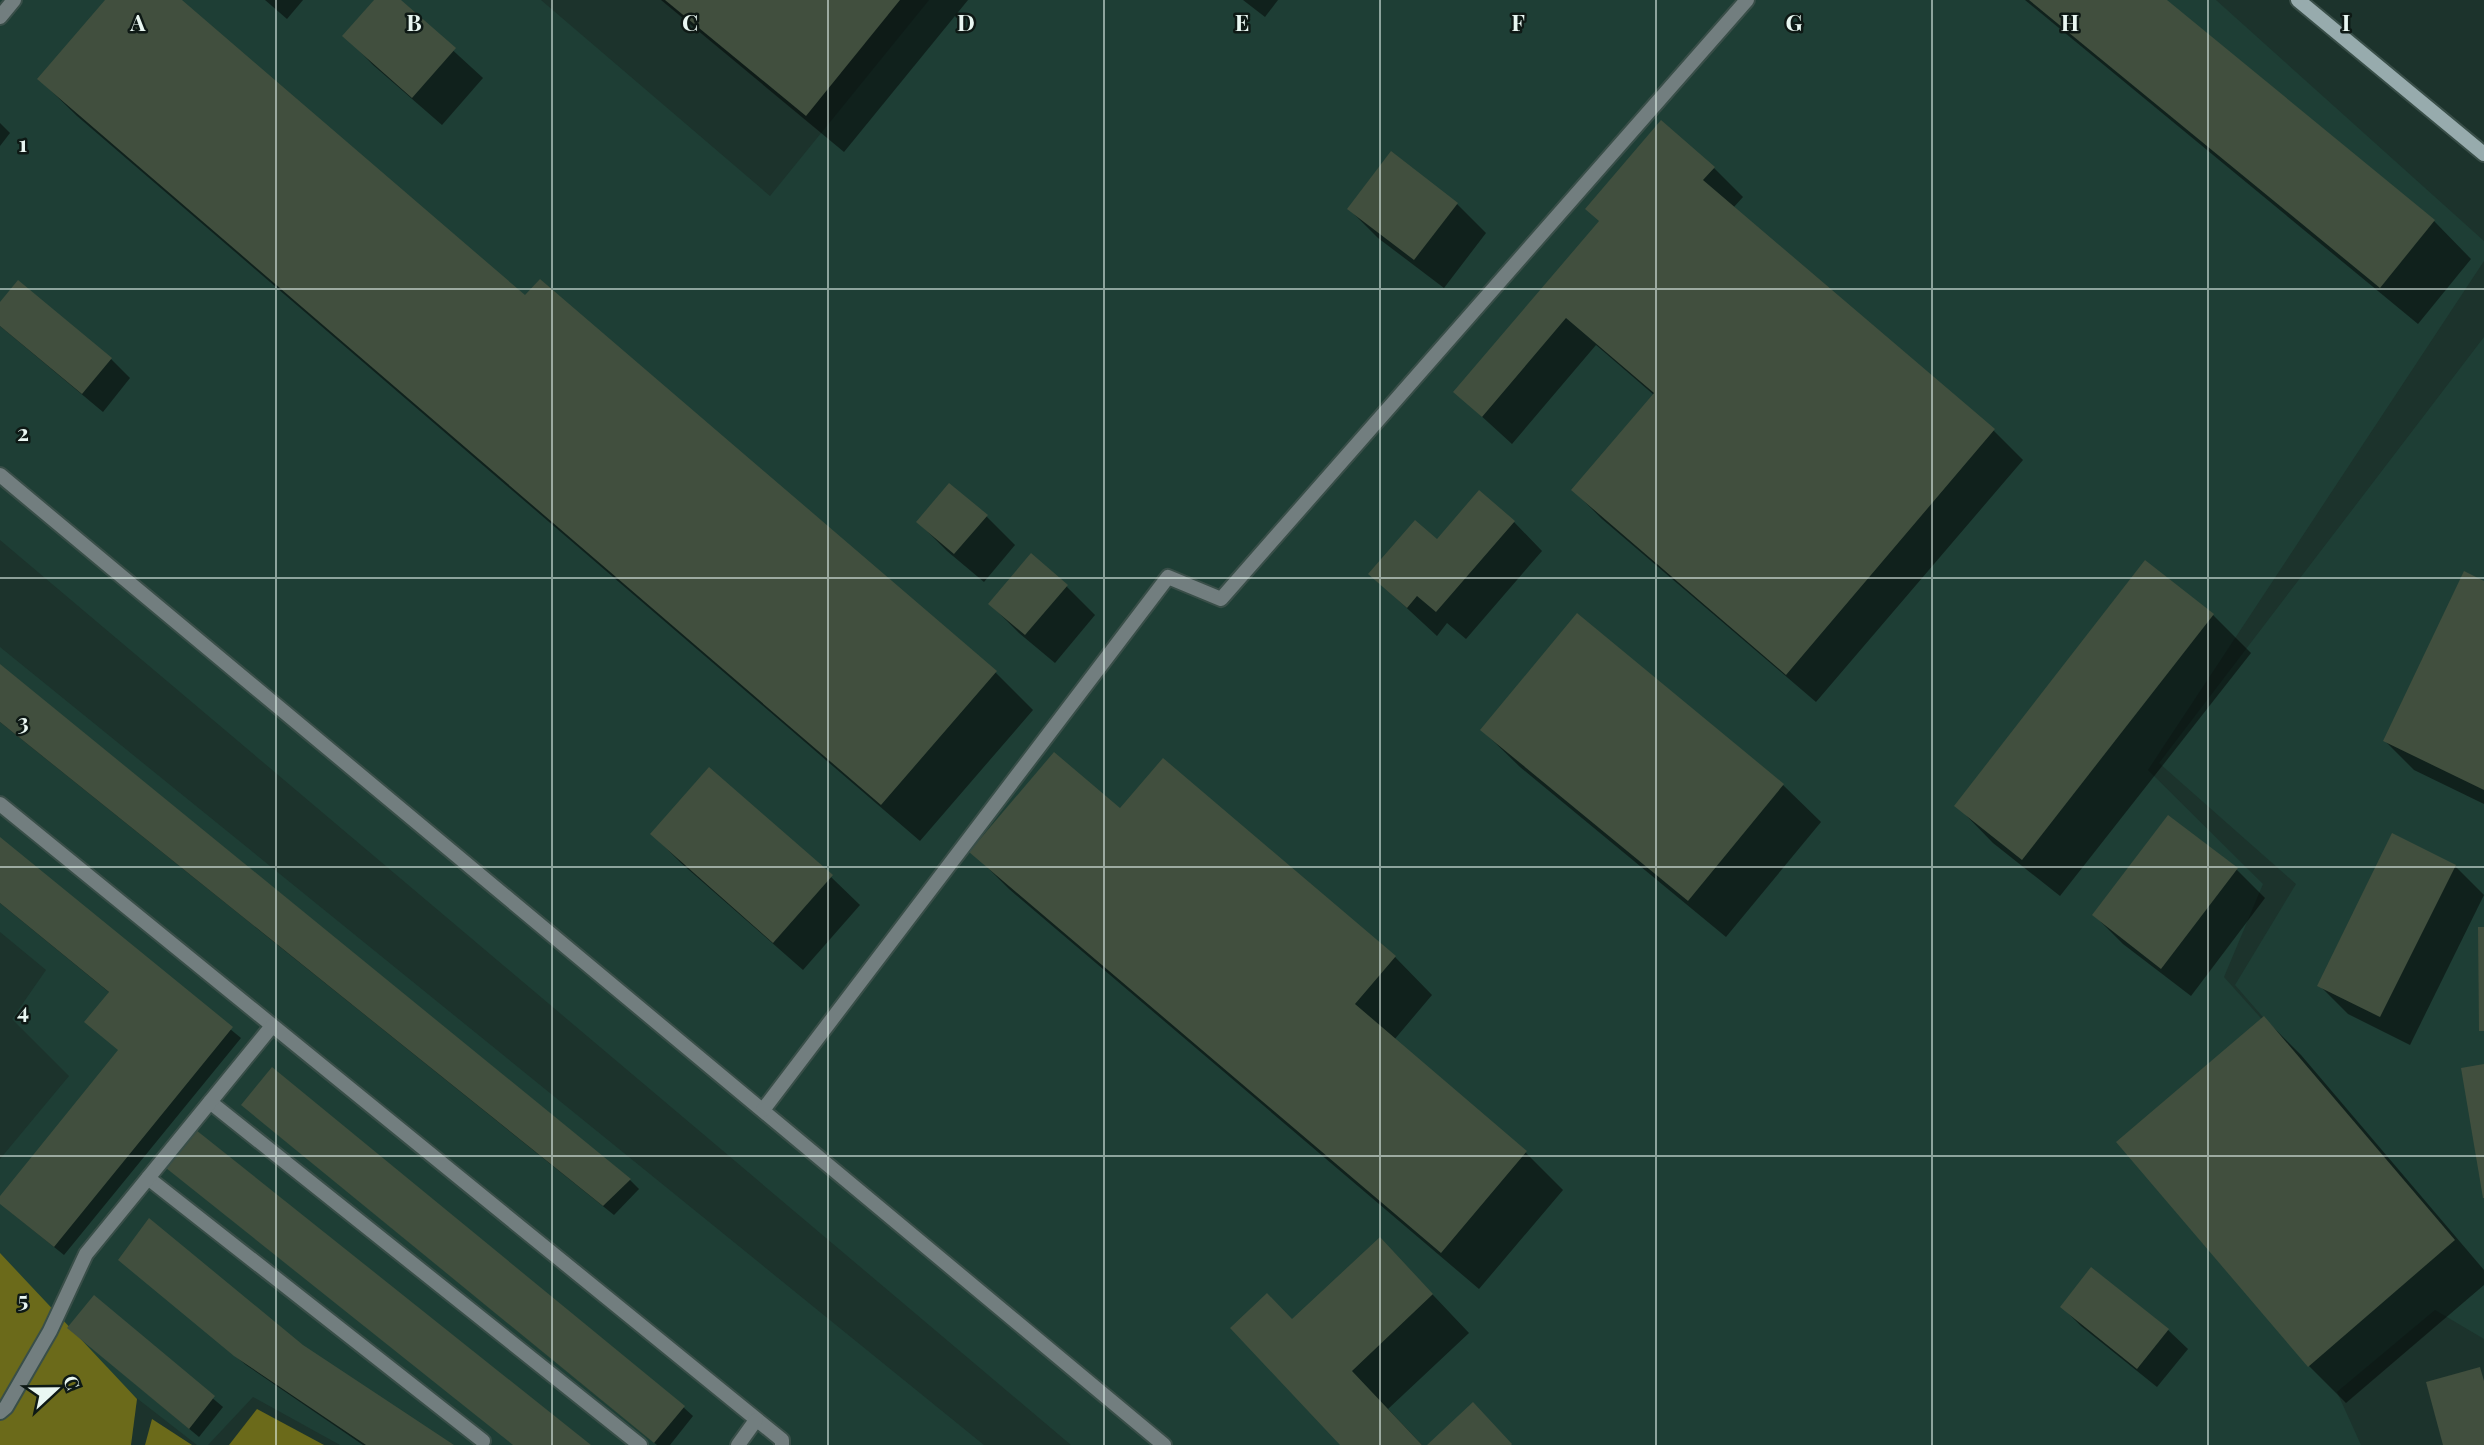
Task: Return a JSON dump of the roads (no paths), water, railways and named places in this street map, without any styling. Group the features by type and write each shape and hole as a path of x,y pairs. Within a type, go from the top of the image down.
{"main road":[{"path":"2298,0 2484,154"}],"lane":[{"path":"0,17 14,0"},
{"path":"762,1110 1168,577 1221,599 1747,0"},
{"path":"0,475 1164,1445"},
{"path":"0,804 782,1440 782,1445"},
{"path":"0,1412 6,1407 50,1331 86,1254 272,1026"},
{"path":"210,1102 640,1445"},
{"path":"148,1178 483,1441"},
{"path":"737,1445 756,1420"}]}
